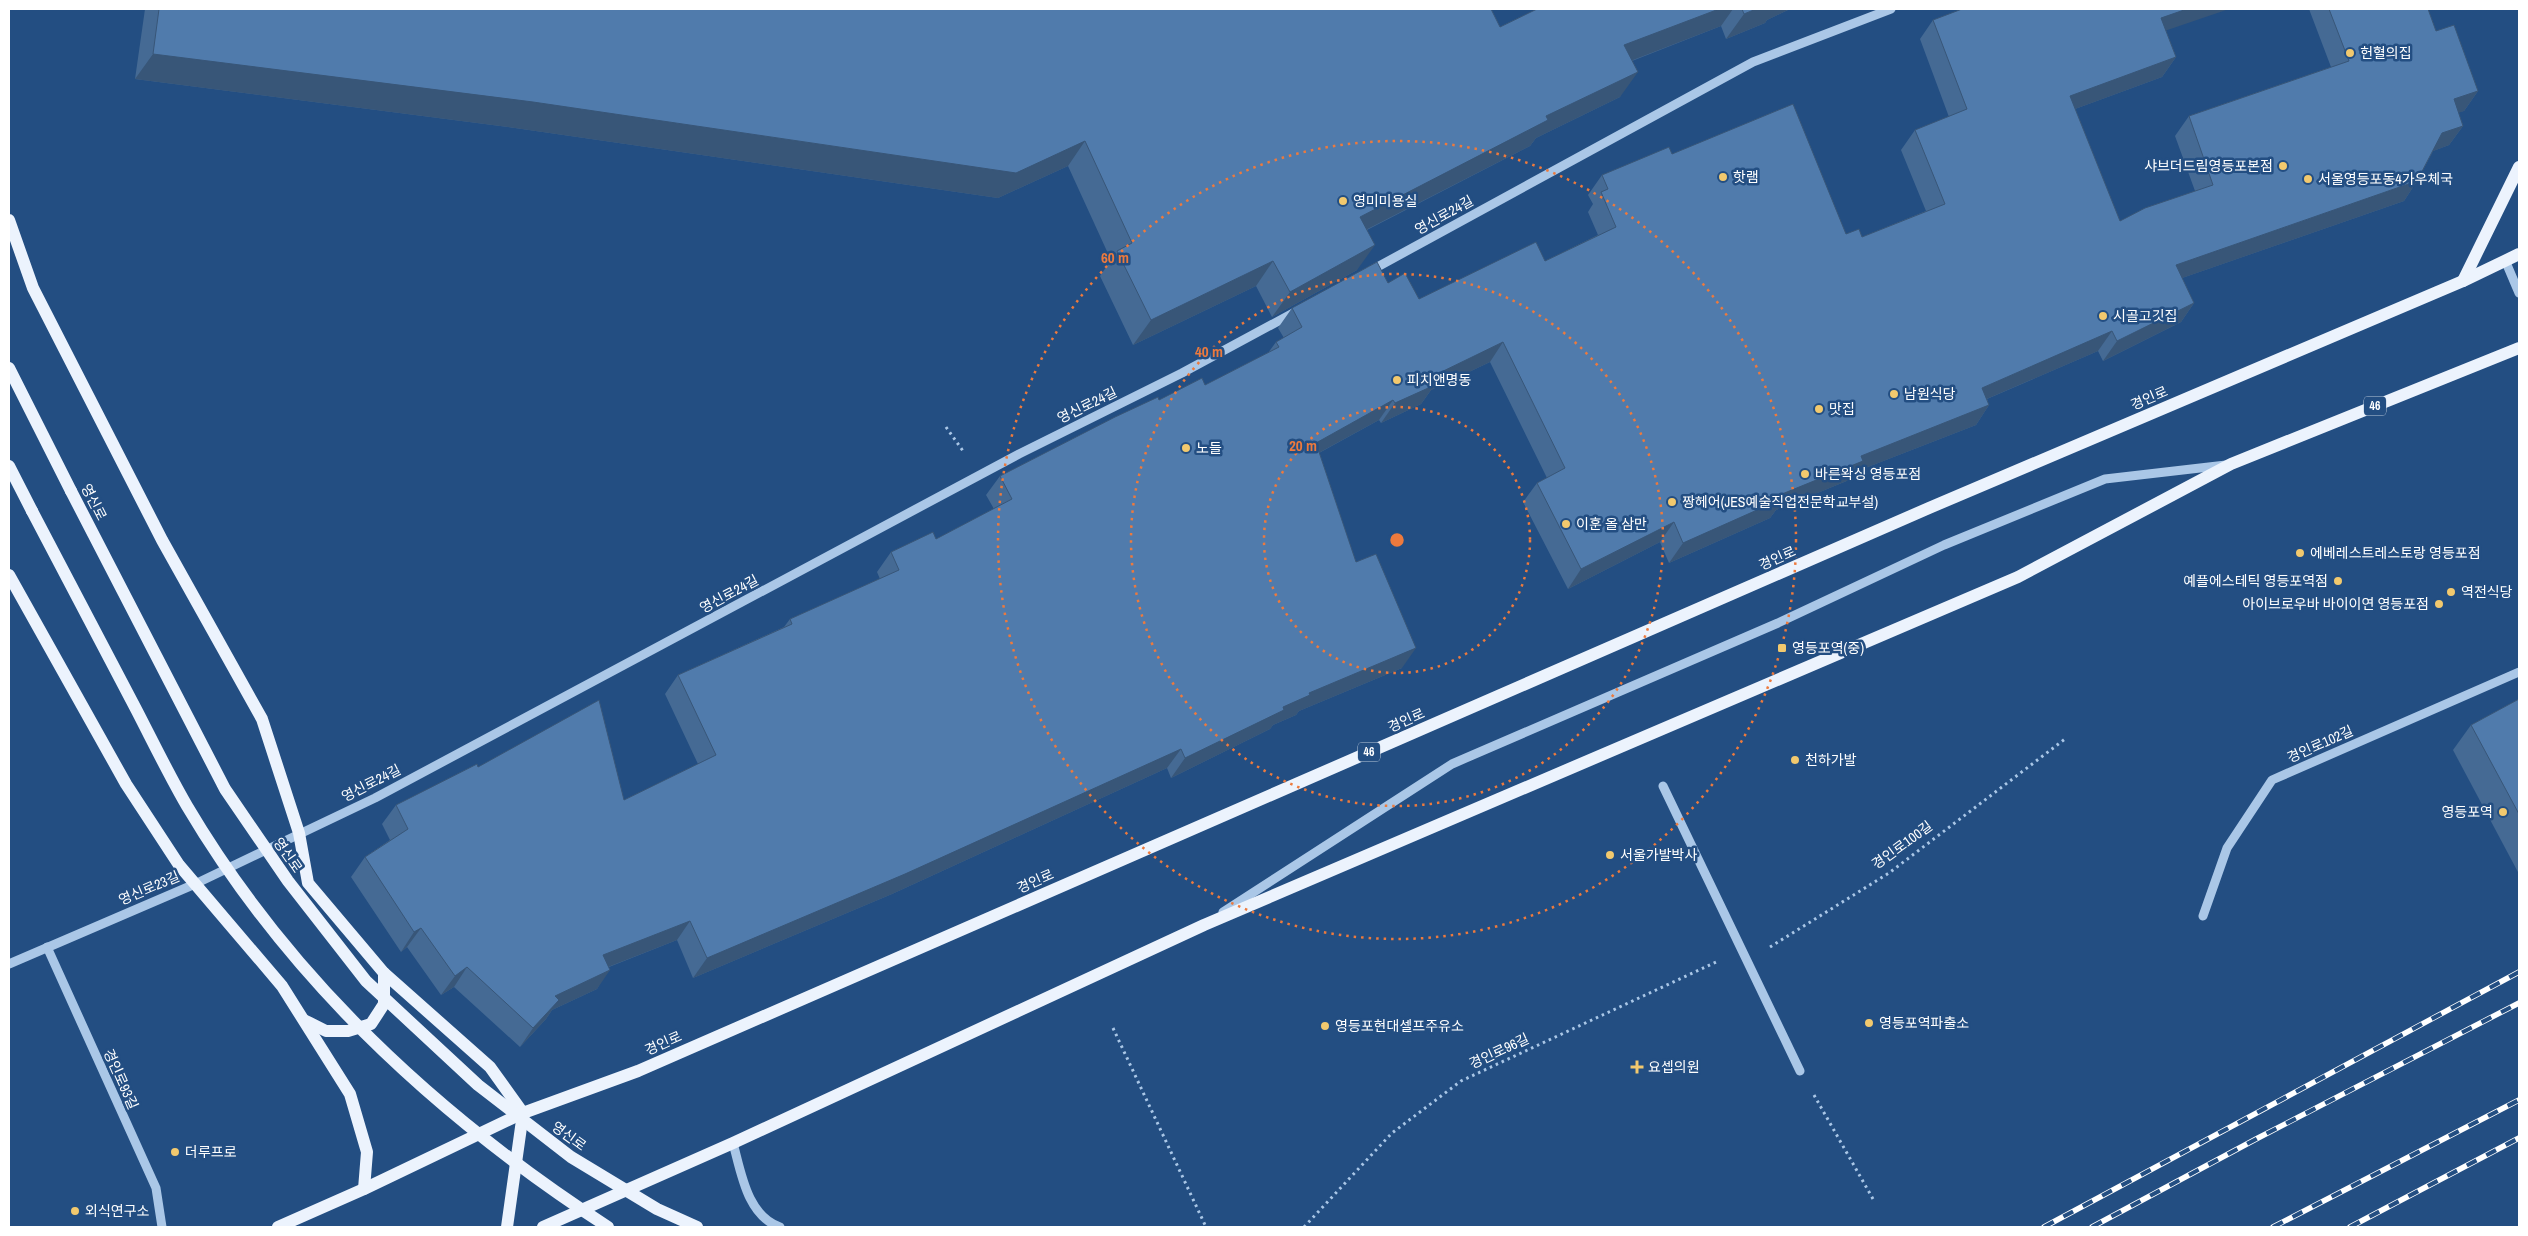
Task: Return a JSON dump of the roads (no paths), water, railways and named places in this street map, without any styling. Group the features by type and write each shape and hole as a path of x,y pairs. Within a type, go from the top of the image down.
{"main road":[{"path":"2463,281 2519,167"},
{"path":"9,220 33,288 162,540 262,719 299,833 308,883 384,973 490,1067 523,1113 506,1227"},
{"name":"경인로","path":"278,1227 364,1190 523,1113 638,1071 1920,512 2463,281 2519,254"},
{"name":"46","path":"1204,924 2018,577 2231,464 2519,348"},
{"name":"영신로","path":"9,368 225,789 288,881 366,981 478,1085 571,1157 657,1209 697,1227"},
{"path":"9,466 187,806 244,892 306,972 374,1045 454,1116 552,1191 608,1227"},
{"path":"9,575 126,784 179,866 282,986 306,1021 350,1094 367,1152 364,1190"},
{"path":"544,1227 733,1143 1204,924"},
{"path":"306,1021 326,1031 348,1031 371,1024 384,1004 384,973"}],"street":[{"name":"영신로24길","path":"1364,274 1753,62 1891,9"},
{"path":"2505,260 2519,293"},
{"name":"영신로24길","path":"299,833 375,798 1019,454 1182,373 1303,307"},
{"path":"1204,924 1452,764 1778,623 1944,545 2105,479 2231,464"},
{"name":"경인로102길","path":"2203,916 2227,848 2272,780 2519,672"},
{"path":"1663,786 1800,1071"},
{"name":"영신로23길","path":"9,964 194,884 299,833"},
{"name":"경인로93길","path":"47,947 156,1188 161,1226"},
{"path":"733,1143 745,1187 755,1207 774,1225 780,1227"}],"railway":[{"path":"2044,1227 2519,972"},
{"path":"2092,1227 2258,1138 2519,1003"},
{"path":"2273,1227 2519,1100"},
{"path":"2350,1227 2519,1138"}],"place":[{"name":"헌혈의집","path":"2350,53"},
{"name":"샤브더드림영등포본점","path":"2283,166"},
{"name":"핫램","path":"1723,177"},
{"name":"서울영등포동4가우체국","path":"2308,179"},
{"name":"영미미용실","path":"1343,201"},
{"name":"시골고깃집","path":"2103,316"},
{"name":"피치앤명동","path":"1397,380"},
{"name":"남원식당","path":"1894,394"},
{"name":"맛집","path":"1819,409"},
{"name":"노들","path":"1186,448"},
{"name":"바른왁싱 영등포점","path":"1805,474"},
{"name":"짱헤어(JES예술직업전문학교부설)","path":"1672,502"},
{"name":"이훈 올 삼만","path":"1566,524"},
{"name":"에베레스트레스토랑 영등포점","path":"2300,553"},
{"name":"예플에스테틱 영등포역점","path":"2338,581"},
{"name":"역전식당","path":"2451,592"},
{"name":"아이브로우바 바이이연 영등포점","path":"2439,604"},
{"name":"영등포역(중)","path":"1782,648"},
{"name":"천하가발","path":"1795,760"},
{"name":"영등포역","path":"2503,812"},
{"name":"서울가발박사","path":"1610,855"},
{"name":"영등포역파출소","path":"1869,1023"},
{"name":"영등포현대셀프주유소","path":"1325,1026"},
{"name":"요셉의원","path":"1637,1067"},
{"name":"더루프로","path":"175,1152"},
{"name":"외식연구소","path":"75,1211"}]}
